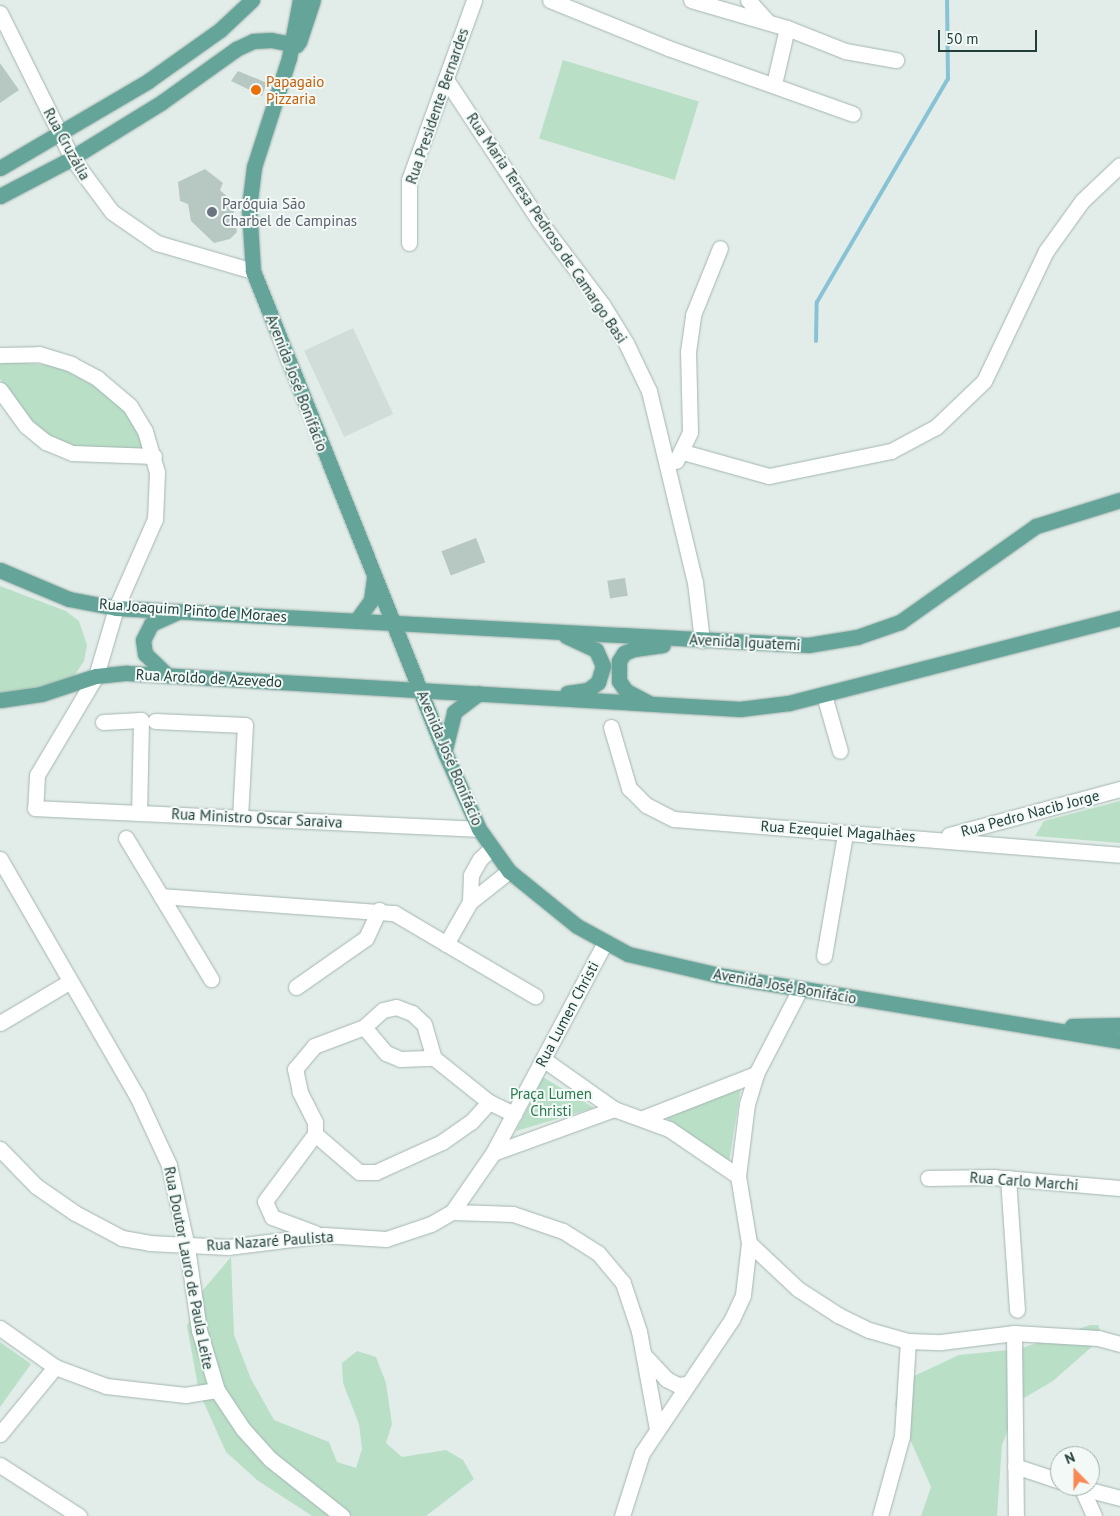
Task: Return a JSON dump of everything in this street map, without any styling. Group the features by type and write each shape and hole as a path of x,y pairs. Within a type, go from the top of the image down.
{"main road":[{"path":"0,168 61,134 148,81 220,30 252,0"},
{"name":"Avenida José Bonifácio","path":"292,49 300,0"},
{"name":"Avenida José Bonifácio","path":"313,0 292,49 254,166 250,208 253,271 444,753 479,829 509,871 604,944 628,954 709,973 1032,1028 1120,1041"},
{"path":"0,196 72,158 236,49 253,41 292,49"},
{"name":"Avenida Iguatemi","path":"393,622 808,645 865,634 915,614 1036,526 1120,500"},
{"name":"Rua Joaquim Pinto de Moraes","path":"0,570 69,599 116,608 393,622"},
{"path":"356,621 371,600 374,576"},
{"path":"167,675 145,654 143,640 151,624 167,614 188,611"},
{"path":"421,691 533,695 655,706 740,709 824,695 1120,618"},
{"path":"533,695 588,690 602,674 602,660 596,650 554,632"},
{"path":"655,706 626,691 619,681 619,661 624,653 699,640"},
{"name":"Rua Aroldo de Azevedo","path":"0,700 40,694 96,676 167,675 421,691"},
{"path":"444,753 454,712 479,693"},
{"path":"1032,1028 1120,1025"}],"street":[{"name":"Rua Presidente Bernardes","path":"409,243 409,180 474,0"},
{"path":"550,0 668,48 774,84 853,114"},
{"path":"691,0 787,28 845,52 896,60"},
{"path":"748,0 768,22"},
{"name":"Rua Cruzália","path":"0,13 72,158 112,212 133,228 157,242 253,271"},
{"path":"774,84 787,28"},
{"name":"Rua Maria Teresa Pedroso de Camargo Basi","path":"446,81 540,222 626,343 649,391 670,470 695,582 699,640"},
{"path":"683,452 769,476 891,451 936,427 984,381 1046,251 1082,201 1120,165"},
{"path":"670,470 683,452 691,416 692,322 720,248"},
{"path":"0,355 39,354 71,364 97,378 130,406 154,456 158,498 155,518 116,608 96,676"},
{"path":"0,390 26,426 46,442 81,454 154,456"},
{"name":"Rua Ministro Oscar Saraiva","path":"96,676 37,776 35,808 479,829"},
{"path":"824,695 840,751"},
{"path":"103,722 141,720 139,813"},
{"path":"155,721 246,725 240,818"},
{"name":"Rua Ezequiel Magalhães","path":"611,727 629,788 646,805 674,819 845,834 940,838 1120,855"},
{"name":"Rua Pedro Nacib Jorge","path":"940,838 1120,789"},
{"path":"824,956 845,834"},
{"path":"126,838 211,979"},
{"path":"470,902 471,875 480,859 492,848"},
{"name":"Rua Doutor Lauro de Paula Leite","path":"0,859 157,1135 169,1165 187,1247 199,1330 217,1390 243,1429 270,1459 342,1516"},
{"path":"446,944 470,902 509,871"},
{"path":"161,896 379,910 410,920 446,944 535,996"},
{"path":"296,987 366,938 379,910"},
{"name":"Rua Lumen Christi","path":"452,1212 494,1153 604,944"},
{"path":"0,1023 69,982"},
{"path":"622,1516 642,1453 736,1311 748,1271 749,1242 738,1176 747,1104 756,1074 800,989"},
{"path":"324,1235 272,1218 264,1202 315,1134 316,1122 300,1092 295,1069 314,1046 364,1027 383,1010 396,1007 412,1013 424,1024 434,1058 489,1102 514,1114"},
{"path":"364,1027 386,1053 400,1059 434,1058"},
{"path":"543,1060 614,1110 670,1129 738,1176"},
{"path":"642,1118 756,1074"},
{"path":"315,1134 359,1172 376,1172 442,1142 471,1122 489,1102"},
{"path":"494,1153 614,1110"},
{"name":"Rua Nazaré Paulista","path":"0,1149 36,1186 91,1222 122,1238 187,1247 228,1246 324,1235 386,1239 431,1224 452,1212"},
{"name":"Rua Carlo Marchi","path":"928,1178 1008,1178 1120,1188"},
{"path":"1008,1178 1017,1310"},
{"path":"468,1189 476,1213"},
{"path":"452,1212 512,1214 563,1231 598,1253 624,1283 643,1354 657,1429"},
{"path":"749,1242 798,1289 838,1315 869,1330 908,1341 941,1342 1014,1333 1098,1338 1120,1344"},
{"path":"0,1328 56,1367 106,1386 147,1394 185,1395 217,1390"},
{"path":"1014,1333 1016,1516"},
{"path":"880,1516 902,1436 908,1341"},
{"path":"643,1354 666,1379 678,1385 687,1384"},
{"path":"0,1434 56,1367"},
{"path":"0,1465 79,1516"},
{"path":"1015,1466 1050,1478"},
{"path":"1100,1493 1120,1498"},
{"path":"1083,1496 1094,1516"}],"shaded area":[{"path":"353,328 393,414 344,437 304,351"}],"green space":[{"path":"563,60 699,102 675,180 539,138"},
{"path":"13,362 57,366 93,385 120,404 137,427 144,451 81,450 48,440 28,422 0,379 0,364"},
{"path":"0,586 66,611 79,621 87,645 84,661 75,675 47,686 0,695"},
{"path":"1120,801 1120,843 1035,836 1044,821"},
{"name":"Praça Lumen Christi","path":"543,1077 594,1108 516,1131"},
{"path":"741,1087 729,1163 666,1118"},
{"path":"231,1257 234,1335 251,1379 274,1420 329,1442 337,1462 356,1468 362,1449 359,1424 343,1383 342,1363 357,1351 376,1357 386,1383 392,1424 386,1443 402,1457 446,1450 463,1460 474,1479 426,1516 312,1516 257,1480 226,1452 199,1392 187,1326 203,1290"},
{"path":"1090,1325 1098,1325 1103,1337 1053,1381 1019,1401 1002,1445 997,1516 921,1516 931,1487 895,1405 899,1383 959,1355 1019,1349"},
{"path":"0,1342 31,1364 0,1407"}],"building":[{"path":"0,63 19,90 0,103"},
{"name":"Papagaio Pizzaria","path":"238,71 267,83 262,96 231,81"},
{"name":"Paróquia São Charbel de Campinas","path":"205,169 223,183 220,190 232,201 237,232 230,239 214,243 191,221 188,204 180,201 178,182"},
{"path":"476,538 485,562 451,576 441,551"},
{"path":"625,578 628,596 610,599 607,581"}],"waterway":[{"path":"816,341 817,302 948,79 947,0"}],"place":[{"name":"Papagaio Pizzaria","path":"256,90"},
{"name":"Paróquia São Charbel de Campinas","path":"212,212"}]}
